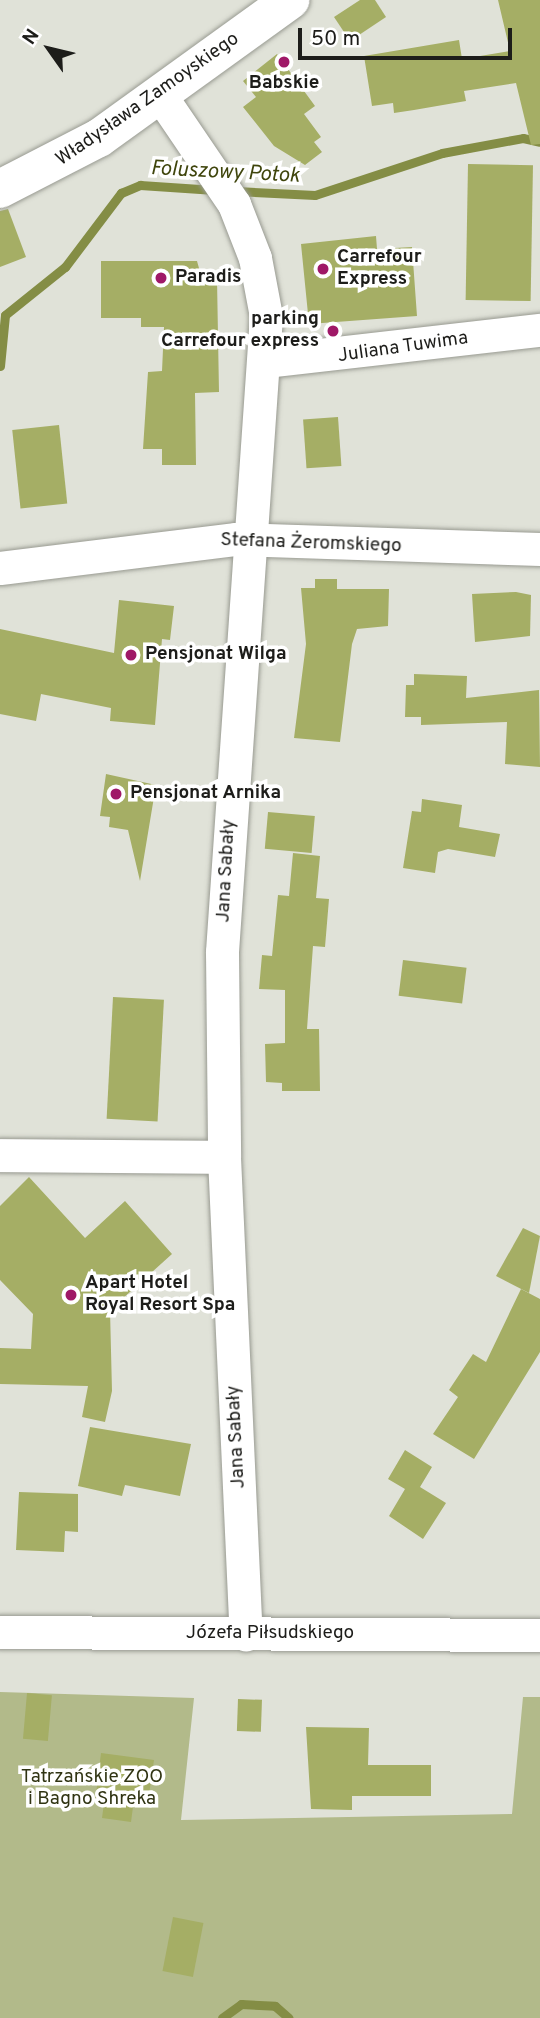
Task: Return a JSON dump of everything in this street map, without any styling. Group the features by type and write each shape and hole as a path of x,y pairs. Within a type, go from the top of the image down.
{"street":[{"name":"Władysława Zamoyskiego","path":"0,189 63,160 160,95 290,0"},
{"name":"Jana Sabały","path":"160,95 206,160 243,225 263,292 266,361 222,952 224,1157 246,1634"},
{"name":"Juliana Tuwima","path":"266,361 540,330"},
{"name":"Stefana Żeromskiego","path":"0,568 251,541 540,549"},
{"path":"0,1155 224,1157"},
{"name":"Józefa Piłsudskiego","path":"0,1632 540,1635"}],"green space":[{"name":"Tatrzańskie ZOO i Bagno Shreka","path":"0,1692 194,1698 181,1820 512,1814 523,1697 540,1697 540,2018 0,2018"}],"building":[{"path":"360,0 375,0 386,17 350,41 334,17"},
{"path":"498,0 540,0 540,144 531,145 516,83 464,91 466,101 414,110 394,113 393,103 372,106 364,56 459,40 462,59 510,51"},
{"path":"277,54 315,106 304,114 321,137 314,142 322,152 305,165 274,146 243,107 256,97 243,81"},
{"path":"468,164 533,165 531,301 466,300"},
{"path":"8,209 26,257 0,267 0,211"},
{"path":"376,236 377,249 412,247 417,316 309,324 301,244"},
{"path":"101,261 197,261 202,279 217,279 219,392 195,393 196,465 162,465 162,449 143,449 148,372 162,371 164,327 141,327 141,318 101,318"},
{"path":"338,417 341,466 307,468 303,419"},
{"path":"59,425 67,504 21,508 12,430"},
{"path":"315,579 337,579 337,589 389,589 388,626 357,629 352,644 340,742 294,738 306,644 301,588 315,588"},
{"path":"516,592 531,595 530,636 475,642 472,594"},
{"path":"119,600 174,606 170,640 162,639 155,725 110,721 111,708 41,694 36,721 0,714 0,629 114,653"},
{"path":"414,674 467,676 466,698 539,690 540,767 505,764 507,722 421,725 421,717 405,717 406,685 414,685"},
{"path":"106,774 156,785 140,881 128,830 109,827 110,817 100,816"},
{"path":"422,799 462,805 459,827 500,834 495,857 448,849 438,852 435,873 403,868 412,811 421,812"},
{"path":"268,812 315,816 312,853 265,849"},
{"path":"293,853 320,856 316,898 329,899 325,947 313,946 307,1029 319,1029 320,1091 282,1091 282,1083 266,1082 265,1044 285,1043 285,990 259,989 262,955 272,956 278,895 289,896"},
{"path":"403,960 467,968 462,1004 399,996"},
{"path":"113,997 164,1000 158,1122 107,1119"},
{"name":"Apart Hotel Royal Resort Spa","path":"29,1177 85,1238 125,1201 172,1254 110,1310 112,1391 105,1422 82,1417 88,1386 0,1384 0,1348 31,1349 33,1314 0,1280 0,1206"},
{"path":"523,1228 540,1236 529,1293 496,1276"},
{"path":"521,1289 540,1299 540,1352 474,1459 433,1434 458,1397 449,1390 473,1354 486,1362"},
{"path":"90,1427 191,1444 180,1496 125,1485 122,1496 78,1486"},
{"path":"405,1450 432,1467 420,1487 446,1503 423,1539 389,1516 405,1489 388,1479"},
{"path":"19,1492 78,1494 78,1532 65,1531 64,1552 16,1550"},
{"path":"27,1693 52,1695 48,1741 23,1739"},
{"path":"238,1699 262,1700 261,1732 237,1731"},
{"path":"306,1727 369,1728 368,1765 431,1765 431,1796 352,1796 352,1810 311,1809"},
{"path":"101,1753 154,1760 148,1802 133,1807 131,1822 102,1818 104,1803 95,1802"},
{"path":"173,1917 203,1923 193,1977 163,1971"}],"waterway":[{"name":"Foluszowy Potok","path":"236,191 315,195 442,153 523,138 540,142"},
{"name":"Foluszowy Potok","path":"0,366 5,315 65,267 121,193 140,185 215,190"},
{"path":"222,2018 241,2004 275,2006 289,2018"}],"place":[{"name":"Babskie","path":"284,62"},
{"name":"Carrefour Express","path":"323,269"},
{"name":"Paradis","path":"161,278"},
{"name":"parking Carrefour express","path":"333,331"},
{"name":"Pensjonat Wilga","path":"131,655"},
{"name":"Pensjonat Arnika","path":"116,794"},
{"name":"Apart Hotel Royal Resort Spa","path":"71,1295"}]}
